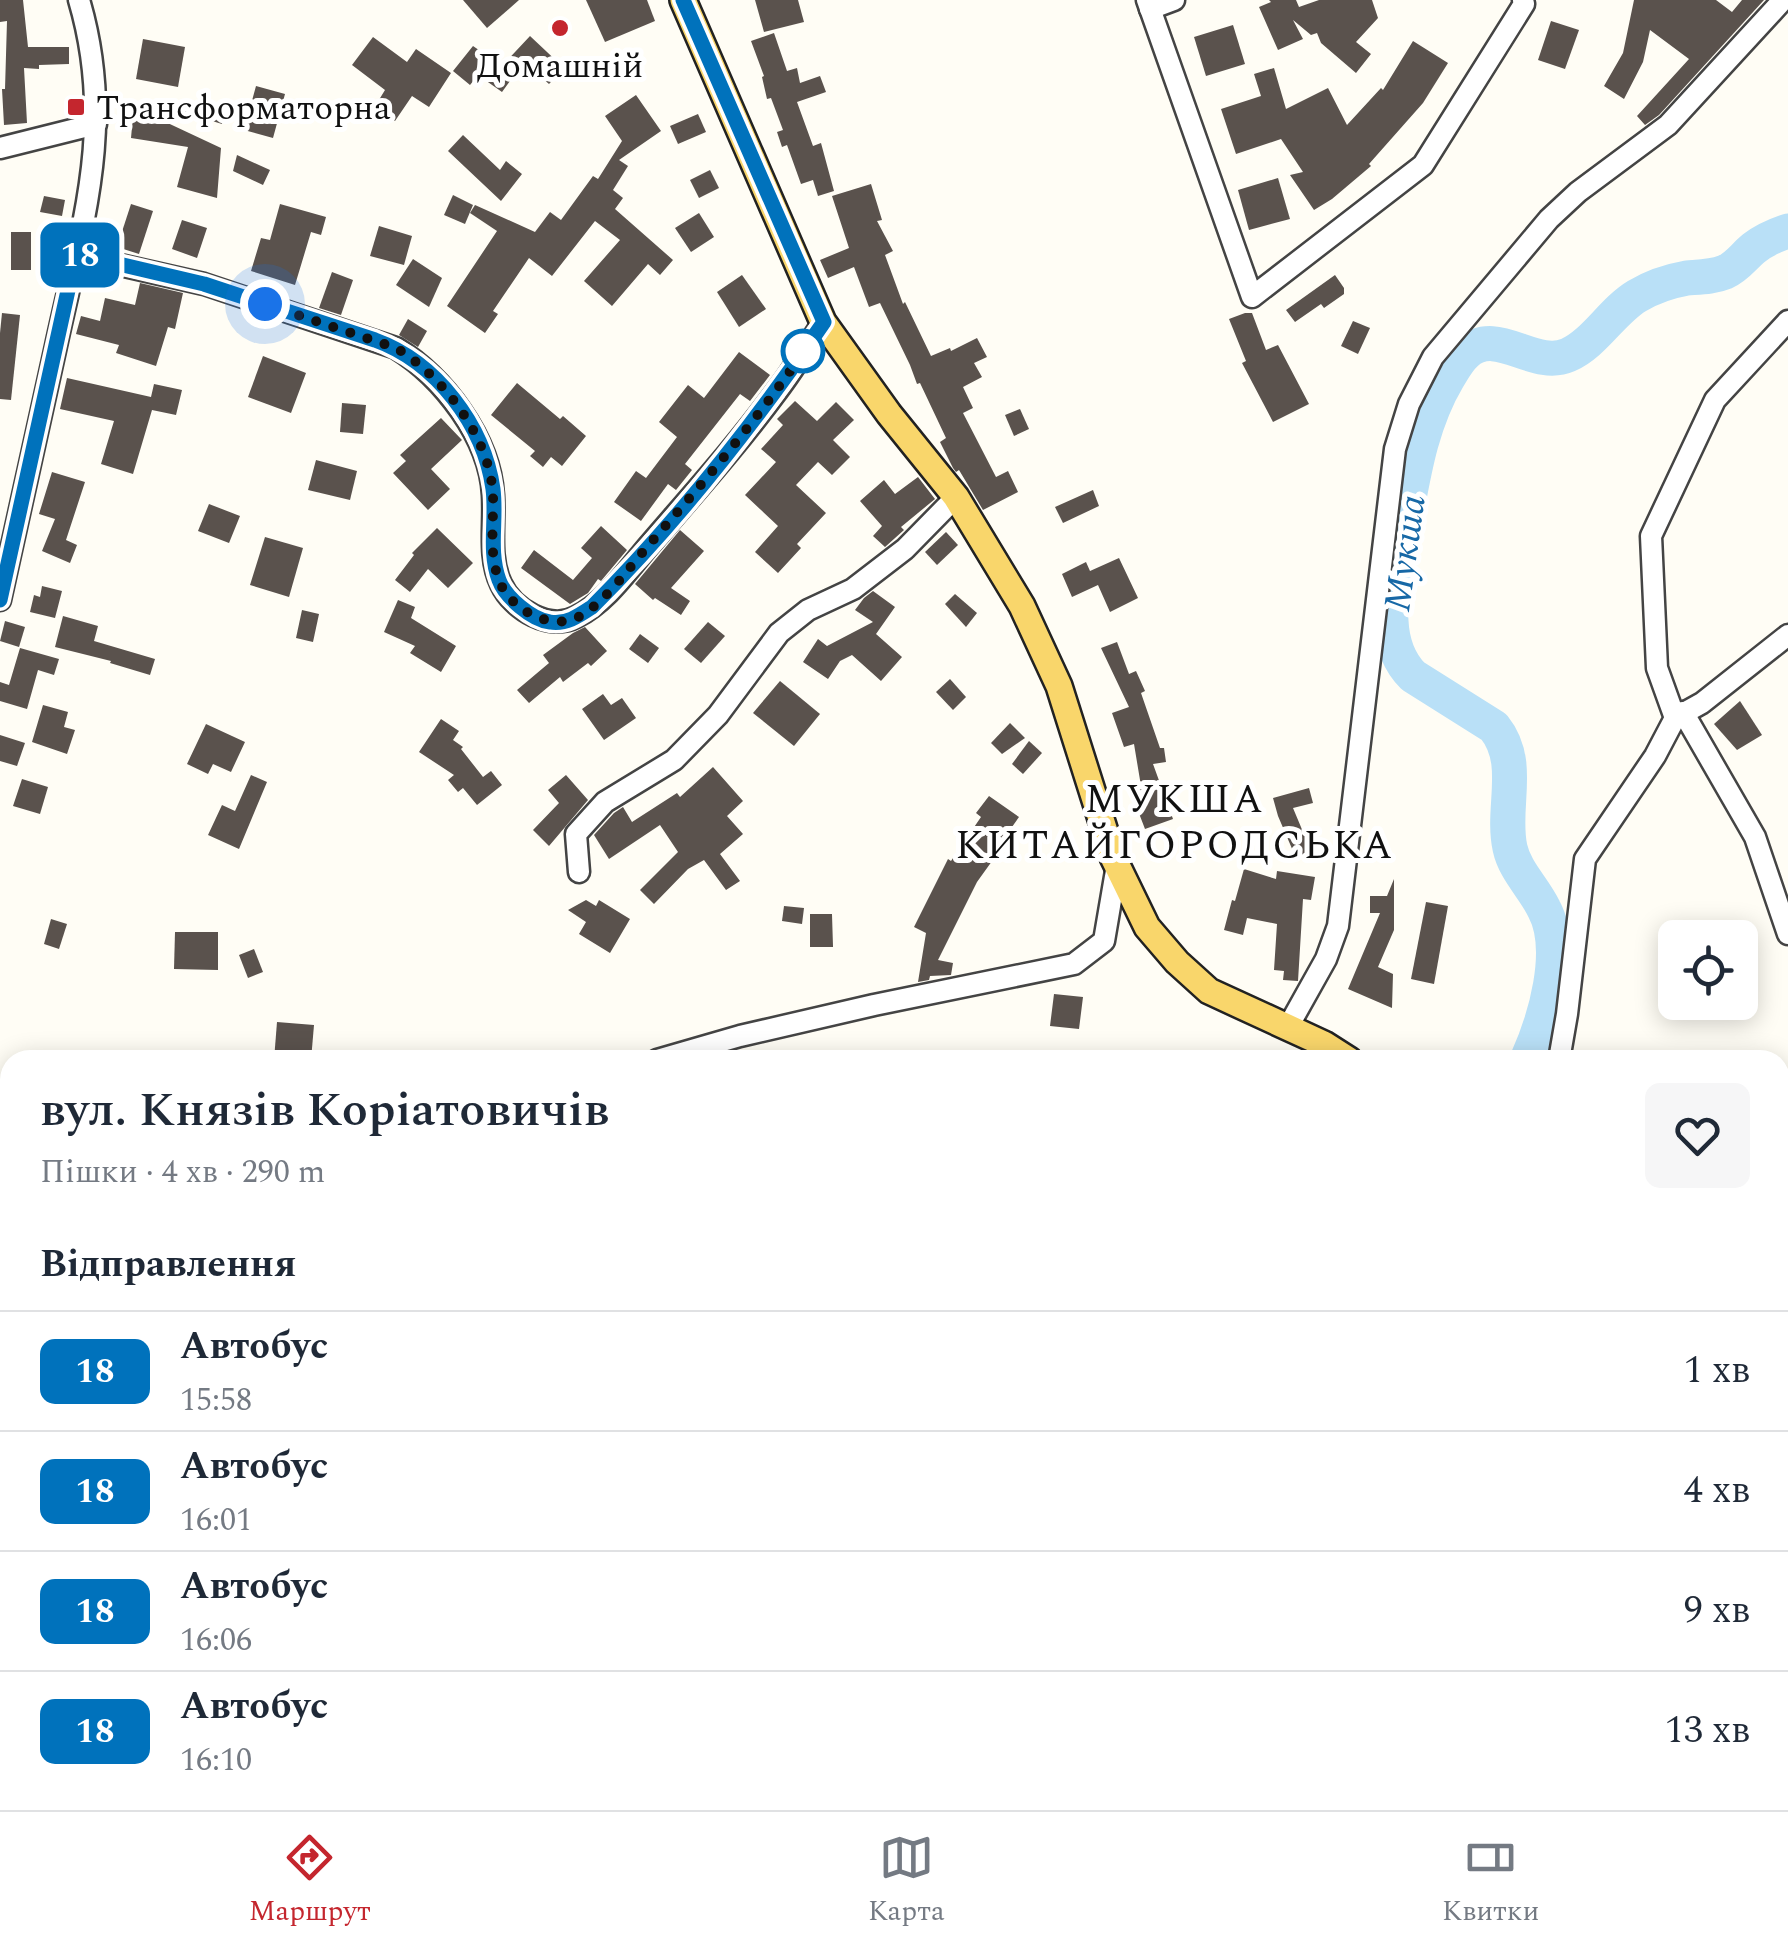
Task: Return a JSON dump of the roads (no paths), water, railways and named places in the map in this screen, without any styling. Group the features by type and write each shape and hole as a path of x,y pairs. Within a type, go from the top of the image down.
{"main road":[{"path":"683,0 824,322 889,414 956,497 1022,606 1060,686 1118,865 1147,928 1209,991 1333,1050"}],"street":[{"path":"0,600 90,191 96,124 93,68 79,0"},
{"path":"1174,0 1148,4 1252,297 1423,166 1523,0"},
{"path":"1288,1027 1326,959 1338,926 1394,450 1409,404 1433,357 1548,219 1668,125 1783,0"},
{"path":"0,148 96,124"},
{"path":"76,254 204,284 382,343 414,359 435,378 472,426 484,455 493,490 493,556 500,582 508,596 529,613 550,622 572,620 614,586 729,453 824,322"},
{"path":"1788,321 1715,400 1651,536 1657,668 1679,715 1756,837 1788,934"},
{"path":"579,872 576,834 605,802 674,760 718,714 780,633 808,610 853,589 905,550 956,497"},
{"path":"1562,1050 1585,858 1679,715 1702,703 1788,635"},
{"path":"692,1050 874,1005 1074,964 1104,941 1118,865"}],"waterway":[{"name":"Мукша","path":"1531,1050 1546,1005 1553,944 1544,909 1510,848 1509,770 1503,741 1494,727 1413,676 1400,658 1393,636 1394,576 1424,433 1454,368 1478,346 1503,345 1542,357 1568,355 1637,296 1674,281 1725,272 1758,245 1788,231"}],"place":[{"name":"Домашній","path":"560,28"},
{"name":"Трансформаторна","path":"76,107"}],"district":[{"name":"МУКША КИТАЙГОРОДСЬКА","path":"1175,821"}]}
